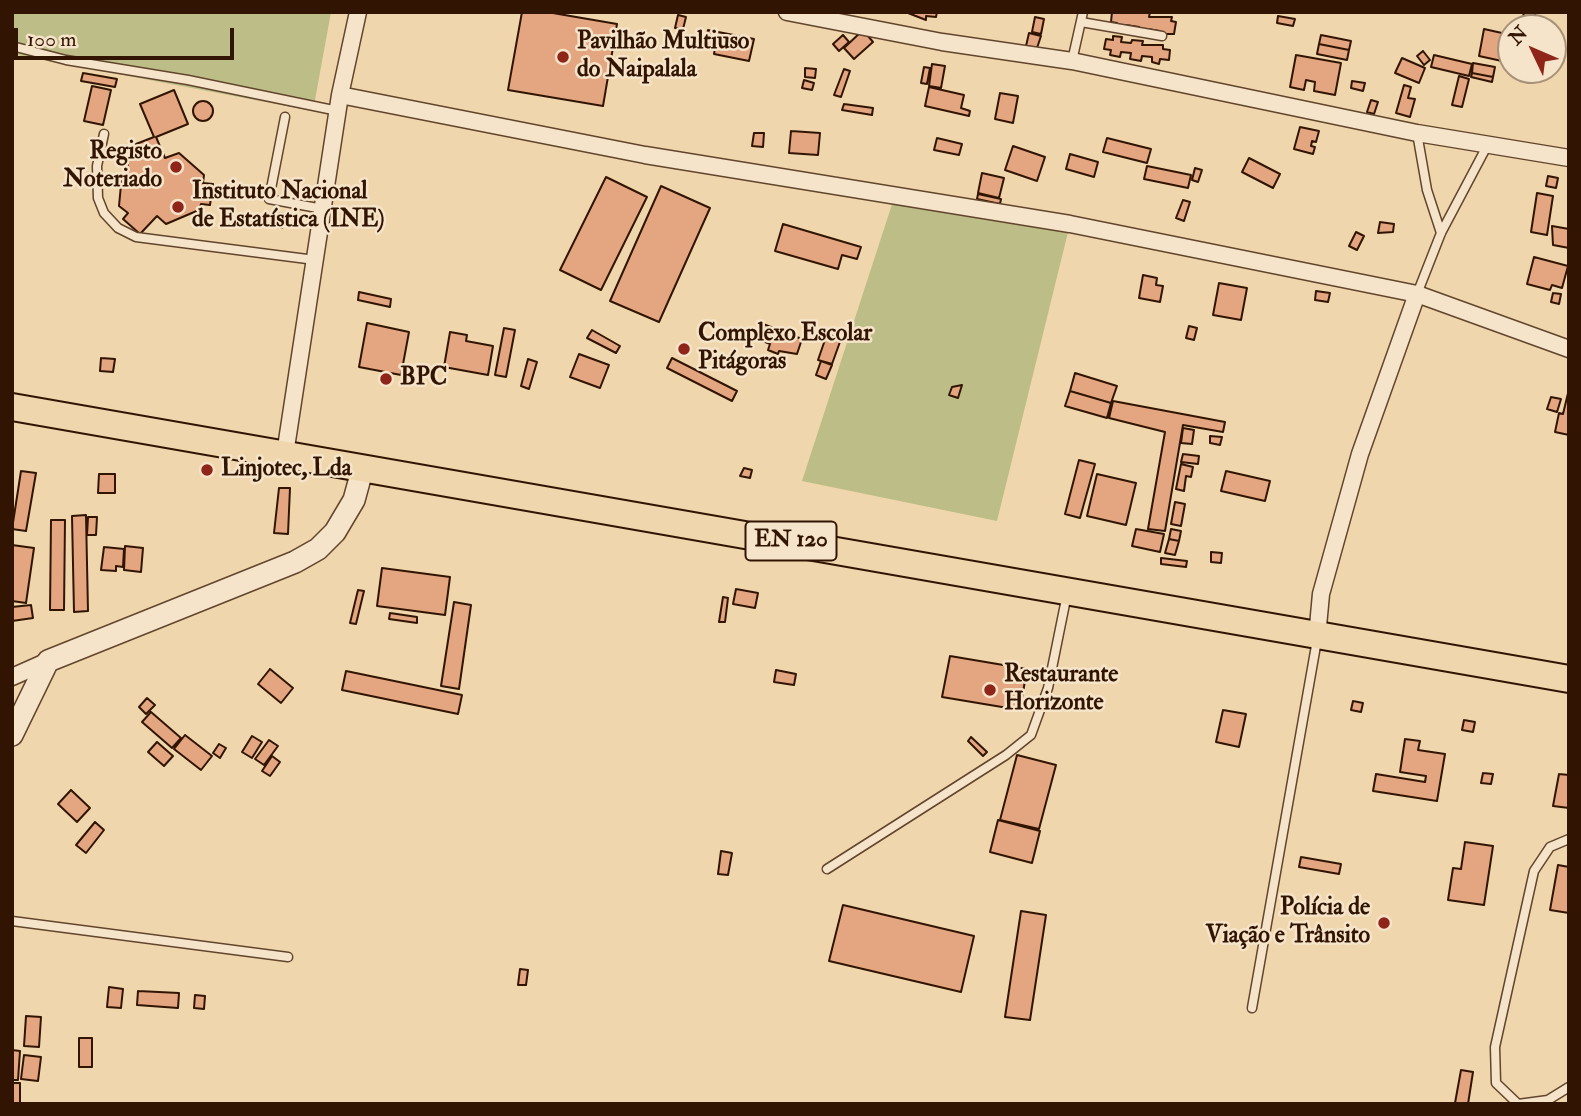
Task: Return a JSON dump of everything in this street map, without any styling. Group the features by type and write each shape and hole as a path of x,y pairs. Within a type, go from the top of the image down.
{"main road":[{"name":"EN 120","path":"12,407 1569,679"}],"street":[{"path":"285,454 339,103 358,12"},
{"path":"787,12 942,42 1072,61 1417,133 1569,158"},
{"path":"339,103 1070,224 1417,294 1569,349"},
{"path":"1317,637 1321,594 1360,454 1417,294"},
{"path":"12,677 295,562 318,549 335,532 354,500 363,467"},
{"path":"12,735 48,661"}],"lane":[{"path":"1072,61 1083,12"},
{"path":"1081,22 1162,36"},
{"path":"12,46 66,60 339,103"},
{"path":"285,117 269,199 323,209"},
{"path":"1417,133 1427,190 1441,233"},
{"path":"104,134 97,166 97,198 104,213 118,228 136,237 315,260"},
{"path":"1417,294 1441,233 1487,146"},
{"path":"827,869 1006,755 1031,735 1048,688 1068,592"},
{"path":"1252,1008 1317,637"},
{"path":"1569,839 1550,847 1534,871 1495,1047 1496,1083 1518,1104 1548,1100 1569,1087"},
{"path":"12,921 288,957"}],"green space":[{"path":"12,12 331,12 313,111 12,54"},
{"path":"895,195 1070,224 997,521 802,481"}],"building":[{"name":"Pavilhão Multiuso do Naipalala","path":"522,12 547,12 617,24 603,106 508,90"},
{"path":"937,12 936,17 926,16 926,20 908,13"},
{"path":"1112,12 1150,12 1149,17 1172,17 1171,21 1176,22 1174,34 1158,34 1159,31 1148,29 1148,32 1126,25 1126,28 1116,26 1117,23 1111,22"},
{"path":"678,15 686,17 683,29 675,28"},
{"path":"1278,16 1295,19 1293,26 1277,23"},
{"path":"1035,17 1044,19 1041,34 1032,32"},
{"path":"1484,29 1497,32 1497,60 1479,56"},
{"path":"708,30 754,39 749,61 714,54 715,48 705,43"},
{"path":"863,30 873,42 854,59 844,48"},
{"path":"1029,33 1041,36 1037,48 1026,46"},
{"path":"843,35 849,42 839,51 833,44"},
{"path":"1321,35 1351,41 1349,50 1319,44"},
{"path":"1113,36 1122,37 1121,42 1131,43 1132,40 1143,41 1142,45 1163,45 1163,49 1170,50 1169,60 1160,59 1159,64 1152,62 1152,57 1142,56 1141,61 1130,59 1131,53 1121,52 1120,57 1110,55 1111,50 1104,49 1106,39 1113,40"},
{"path":"1319,44 1349,50 1347,60 1317,54"},
{"path":"1423,51 1430,60 1424,65 1417,56"},
{"path":"1296,55 1341,63 1335,95 1314,91 1315,82 1306,80 1304,90 1290,87"},
{"path":"1434,55 1472,64 1469,76 1431,67"},
{"path":"1402,58 1425,68 1419,83 1395,73"},
{"path":"1473,63 1495,67 1493,77 1472,73"},
{"path":"932,64 945,66 941,88 929,86"},
{"path":"924,67 930,68 927,84 921,83"},
{"path":"805,68 816,69 815,78 805,77"},
{"path":"844,69 850,71 841,97 834,95"},
{"path":"83,73 117,79 115,87 81,81"},
{"path":"1472,73 1493,77 1492,82 1471,77"},
{"path":"1459,76 1469,79 1462,107 1452,105"},
{"path":"804,80 814,83 812,90 802,88"},
{"path":"1352,81 1365,83 1363,91 1351,88"},
{"path":"1404,85 1411,87 1408,98 1415,99 1410,117 1396,113"},
{"path":"92,86 111,90 103,125 84,121"},
{"path":"929,87 964,95 961,108 970,111 969,116 925,106"},
{"path":"174,90 188,124 156,137 165,158 179,153 204,175 203,183 213,184 210,205 201,204 199,210 166,224 157,216 140,234 123,219 128,213 119,206 122,174 126,174 130,154 138,150 136,144 154,137 140,104"},
{"path":"1000,93 1018,96 1013,123 995,119"},
{"path":"1371,100 1378,102 1374,114 1367,112"},
{"path":"203,101 210,104 213,111 210,118 203,121 196,118 193,111 196,104"},
{"path":"844,104 873,108 872,115 842,110"},
{"path":"1300,127 1319,131 1316,142 1312,141 1311,146 1315,147 1313,154 1294,149"},
{"path":"791,131 820,133 818,155 789,153"},
{"path":"754,133 764,133 763,147 752,146"},
{"path":"937,138 962,144 959,155 934,150"},
{"path":"1107,138 1151,149 1147,163 1103,152"},
{"path":"1013,146 1045,157 1037,181 1005,170"},
{"path":"1070,154 1098,162 1094,177 1066,169"},
{"path":"1249,158 1280,174 1273,188 1242,172"},
{"path":"1147,166 1191,175 1188,188 1144,179"},
{"path":"1195,168 1202,170 1198,182 1192,180"},
{"path":"982,173 1004,178 999,198 978,193"},
{"path":"1548,176 1558,178 1556,188 1546,186"},
{"path":"606,177 647,197 601,290 560,270"},
{"path":"661,186 710,208 659,322 610,301"},
{"path":"1537,193 1553,196 1547,235 1531,232"},
{"path":"978,194 1001,199 1000,204 977,199"},
{"path":"1183,200 1190,202 1184,221 1176,218"},
{"path":"274,212 285,214 282,228 272,226"},
{"path":"1380,222 1394,224 1393,232 1378,233"},
{"path":"783,224 861,247 857,259 842,255 838,269 775,251"},
{"path":"1552,226 1569,229 1569,248 1553,245"},
{"path":"1356,232 1364,236 1357,250 1349,246"},
{"path":"1534,257 1568,266 1562,288 1552,285 1550,290 1527,284"},
{"path":"1143,275 1157,278 1156,285 1163,286 1160,302 1139,298"},
{"path":"1219,283 1247,288 1241,320 1213,315"},
{"path":"1316,291 1330,293 1328,302 1315,300"},
{"path":"359,292 391,299 390,307 358,300"},
{"path":"1553,293 1561,294 1559,304 1551,302"},
{"path":"367,323 409,332 401,375 359,367"},
{"path":"763,324 802,339 797,354 779,351 778,354 768,350 770,344 758,339"},
{"path":"1189,326 1197,328 1194,340 1186,338"},
{"path":"504,328 515,330 506,377 495,375"},
{"path":"592,330 620,346 616,353 587,338"},
{"path":"450,332 467,335 466,341 493,346 488,375 444,367"},
{"path":"827,334 841,339 832,364 818,360"},
{"path":"579,354 609,365 600,388 570,377"},
{"path":"101,358 115,359 113,372 100,371"},
{"path":"672,358 737,391 732,401 667,368"},
{"path":"528,359 537,362 529,389 521,386"},
{"path":"821,361 832,365 826,379 816,375"},
{"path":"1075,373 1117,386 1111,403 1070,391"},
{"path":"962,385 958,398 949,395 952,387"},
{"path":"1569,389 1569,435 1555,432"},
{"path":"1070,391 1111,403 1107,418 1065,406"},
{"path":"1551,397 1561,399 1557,412 1547,409"},
{"path":"1113,401 1225,422 1223,432 1183,425 1165,531 1148,529 1165,432 1109,418"},
{"path":"1183,428 1194,430 1192,444 1181,443"},
{"path":"1210,436 1222,437 1220,445 1210,443"},
{"path":"1183,454 1199,456 1198,464 1181,462"},
{"path":"1079,460 1095,464 1080,518 1065,514"},
{"path":"1181,464 1193,467 1191,477 1186,476 1184,491 1176,489"},
{"path":"744,468 752,470 750,478 740,476"},
{"path":"21,471 36,473 26,531 12,529"},
{"path":"1226,471 1270,481 1265,501 1221,491"},
{"path":"99,474 115,474 115,493 98,493"},
{"path":"1097,474 1136,483 1126,525 1087,516"},
{"path":"279,488 290,488 288,534 274,533"},
{"path":"1175,502 1185,504 1181,526 1171,524"},
{"path":"86,515 88,611 74,612 72,516"},
{"path":"88,517 97,517 96,535 87,535"},
{"path":"51,520 65,520 64,610 50,610"},
{"path":"1136,529 1164,534 1160,552 1132,546"},
{"path":"1171,529 1181,531 1179,541 1169,539"},
{"path":"1169,539 1179,541 1175,555 1165,553"},
{"path":"12,545 34,548 26,603 12,601"},
{"path":"125,546 143,548 141,572 124,570"},
{"path":"104,547 124,549 123,567 116,566 116,571 101,570"},
{"path":"1211,552 1222,553 1221,563 1211,562"},
{"path":"1161,558 1187,561 1186,567 1161,564"},
{"path":"382,568 450,577 445,615 377,606"},
{"path":"736,589 758,593 755,608 733,604"},
{"path":"358,590 364,591 356,624 350,623"},
{"path":"723,597 728,598 725,622 719,622"},
{"path":"454,602 471,605 459,689 441,686"},
{"path":"31,605 33,618 12,621 12,607"},
{"path":"390,613 417,617 417,623 389,619"},
{"path":"950,656 1027,669 1020,710 942,697"},
{"path":"270,669 293,688 281,703 258,684"},
{"path":"776,670 796,674 794,685 774,682"},
{"path":"346,671 462,695 458,714 342,690"},
{"path":"147,698 155,705 146,714 139,707"},
{"path":"1353,701 1363,703 1361,712 1351,710"},
{"path":"1223,710 1246,714 1239,747 1216,742"},
{"path":"151,712 181,738 172,748 142,722"},
{"path":"1464,720 1475,722 1473,732 1462,730"},
{"path":"185,735 212,756 201,770 174,749"},
{"path":"252,736 262,742 252,758 242,752"},
{"path":"971,737 987,752 983,756 968,741"},
{"path":"1405,739 1420,741 1418,750 1445,754 1437,801 1373,791 1376,774 1425,782 1426,776 1400,772"},
{"path":"269,740 278,746 264,765 255,759"},
{"path":"157,742 173,756 164,766 148,752"},
{"path":"219,744 226,748 220,758 213,753"},
{"path":"1017,755 1056,765 1039,829 1000,820"},
{"path":"272,756 280,762 270,776 262,771"},
{"path":"1483,773 1493,774 1491,784 1481,783"},
{"path":"1559,774 1569,775 1569,808 1553,806"},
{"path":"71,790 90,808 77,822 58,804"},
{"path":"998,820 1040,831 1032,863 990,852"},
{"path":"95,822 104,830 86,853 76,845"},
{"path":"1465,842 1493,846 1484,905 1448,900 1453,868 1461,869"},
{"path":"721,851 732,853 728,875 718,874"},
{"path":"1301,857 1341,864 1339,874 1299,867"},
{"path":"1558,865 1569,867 1569,913 1550,910"},
{"path":"843,905 974,936 961,992 829,961"},
{"path":"1021,911 1046,915 1030,1020 1005,1017"},
{"path":"520,969 528,970 526,985 518,985"},
{"path":"109,987 123,989 121,1008 107,1007"},
{"path":"138,991 179,993 178,1008 137,1005"},
{"path":"195,995 205,996 204,1009 194,1008"},
{"path":"26,1016 41,1017 39,1047 24,1046"},
{"path":"79,1038 92,1038 92,1067 79,1067"},
{"path":"12,1050 20,1051 18,1080 12,1080"},
{"path":"24,1055 41,1057 38,1081 21,1079"},
{"path":"1461,1070 1473,1072 1468,1104 1455,1103"},
{"path":"12,1083 20,1083 20,1104 12,1104"}],"place":[{"name":"Pavilhão Multiuso do Naipalala","path":"563,57"},
{"name":"Registo Noteriado","path":"176,167"},
{"name":"Instituto Nacional de Estatística (INE)","path":"178,207"},
{"name":"Complexo Escolar Pitágoras","path":"684,349"},
{"name":"BPC","path":"386,379"},
{"name":"Linjotec, Lda","path":"207,470"},
{"name":"Restaurante Horizonte","path":"990,690"},
{"name":"Polícia de Viação e Trânsito","path":"1384,923"}]}
